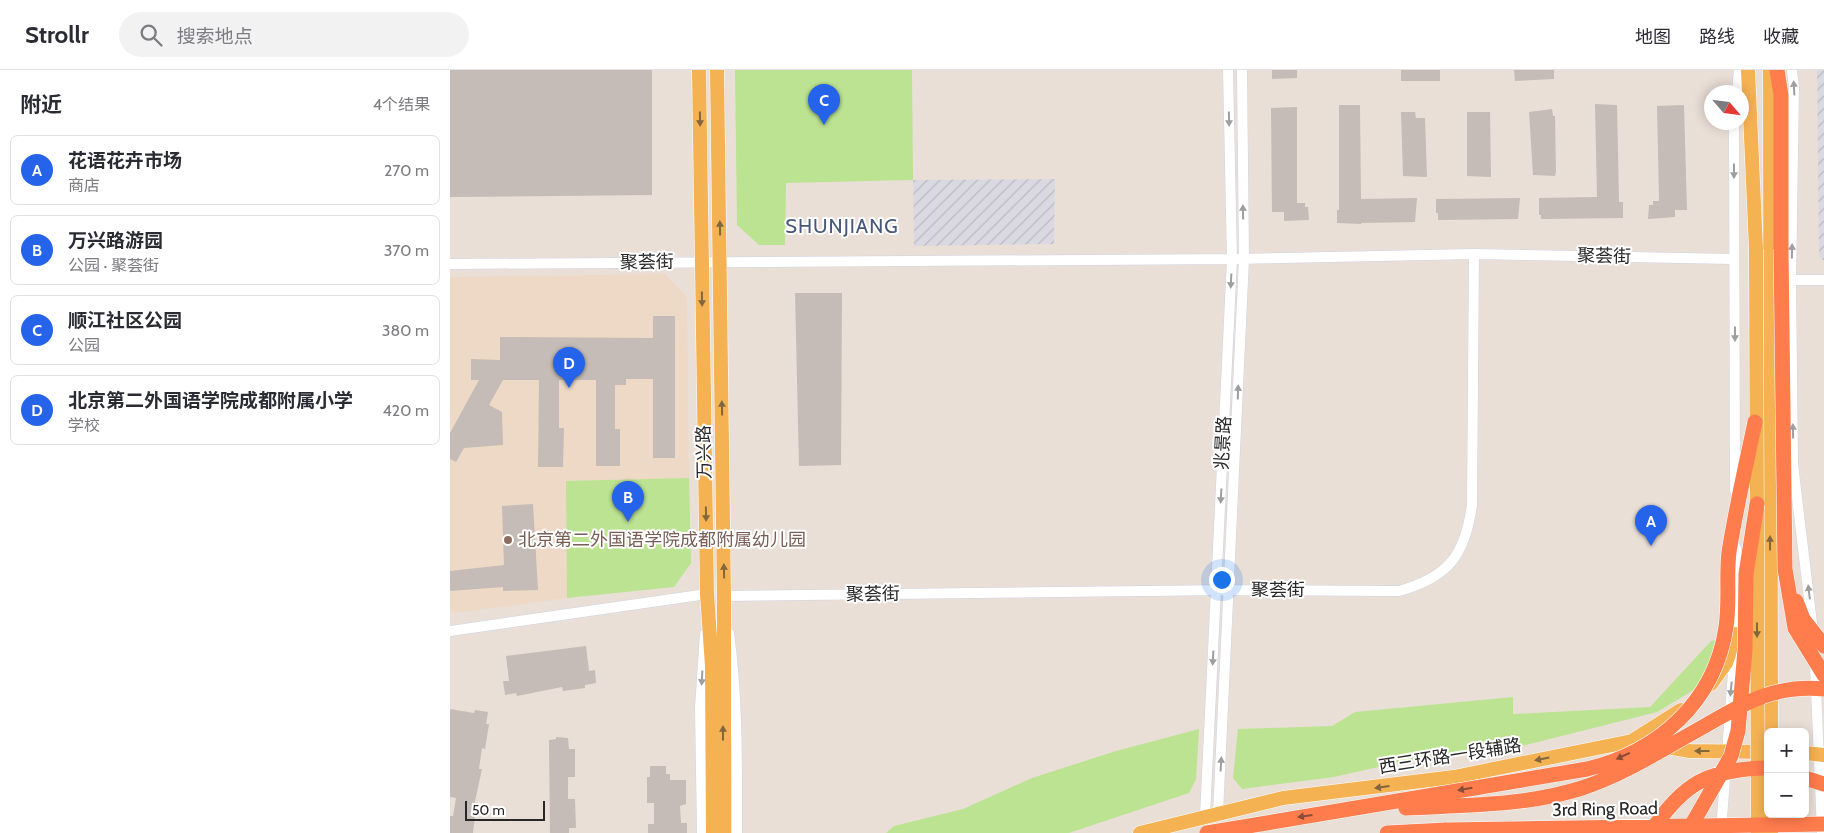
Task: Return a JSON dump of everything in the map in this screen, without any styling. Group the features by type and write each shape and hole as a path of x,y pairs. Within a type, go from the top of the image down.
{"highway":[{"path":"1777,70 1780,95 1769,248 1785,569 1794,628 1824,675"},
{"path":"1207,833 1607,764 1638,750 1680,721 1700,695 1713,673 1721,651 1729,601 1729,554 1755,422"},
{"path":"1687,833 1731,756 1738,731 1745,650 1746,574 1757,504"},
{"path":"1785,569 1802,619 1824,646"},
{"path":"1341,811 1494,804 1542,798 1582,788 1626,770 1749,700 1789,689 1824,689"},
{"path":"1650,833 1668,806 1688,787 1700,781 1747,768 1764,768"},
{"path":"1809,779 1824,784"},
{"name":"3rd Ring Road","path":"1387,833 1446,830 1752,829 1824,824"}],"main road":[{"path":"699,70 707,594 718,799 713,833"},
{"name":"万兴路","path":"717,70 724,596 718,799 724,833"},
{"path":"1748,70 1769,248 1755,422 1757,504 1752,829"},
{"path":"1770,70 1770,728"},
{"path":"1632,741 1675,715 1710,685 1726,663 1736,634"},
{"name":"西三环路一段辅路","path":"1140,833 1283,798 1454,777 1632,741 1690,751 1764,752"},
{"path":"1771,818 1771,833"}],"street":[{"name":"兆景路","path":"1212,814 1216,590 1232,259 1228,70"},
{"name":"兆景路","path":"1212,814 1230,590 1244,259 1242,70"},
{"path":"1738,85 1740,70"},
{"path":"1792,70 1794,88 1791,280 1793,464 1812,615 1816,753 1822,833"},
{"path":"1721,833 1736,634 1734,130"},
{"name":"聚荟街","path":"450,264 1244,259 1474,254 1734,258"},
{"name":"聚荟街","path":"724,596 1216,590 1400,591 1419,585 1441,574 1458,553 1468,530 1472,505 1474,254"},
{"path":"1791,280 1824,280"},
{"path":"450,631 707,594 700,708 702,833"},
{"path":"724,596 734,668 737,833"}],"shaded area":[{"path":"1817,70 1824,70 1824,261 1819,257"},
{"path":"1055,179 1054,244 914,246 913,180"},
{"path":"665,274 687,297 689,478 567,481 567,598 455,613 450,610 450,277"}],"green space":[{"path":"735,70 912,70 913,180 786,183 785,245 759,245 737,225"},
{"path":"689,478 691,563 674,587 567,598 566,481"},
{"path":"1728,639 1723,660 1692,691 1657,712 1502,751 1444,755 1405,761 1334,777 1242,789 1233,778 1238,729 1332,726 1355,712 1513,697 1513,714 1650,707 1711,641"},
{"path":"1199,729 1196,779 1189,793 1069,833 886,833 894,826 963,809 1032,778 1116,751"}],"building":[{"path":"450,70 652,70 652,195 450,197"},
{"path":"1272,70 1297,70 1297,78 1272,79"},
{"path":"1401,70 1440,70 1440,81 1401,81"},
{"path":"1514,70 1554,70 1554,79 1515,81"},
{"path":"1595,104 1617,105 1619,202 1623,202 1623,218 1541,219 1541,215 1539,215 1539,198 1597,197"},
{"path":"1339,105 1360,105 1361,199 1417,198 1415,222 1337,223 1337,210 1339,210"},
{"path":"1684,105 1687,210 1675,210 1675,217 1648,219 1649,205 1653,205 1653,201 1659,201 1657,106"},
{"path":"1297,107 1297,203 1305,203 1305,207 1308,207 1309,220 1284,221 1284,212 1272,212 1271,108"},
{"path":"1552,109 1553,116 1555,116 1555,176 1533,175 1529,112"},
{"path":"1401,112 1415,112 1416,118 1425,118 1427,177 1403,176"},
{"path":"1467,112 1490,112 1491,177 1467,176"},
{"path":"1520,198 1518,219 1438,220 1438,213 1436,213 1436,199"},
{"path":"795,293 842,293 841,465 799,466"},
{"path":"653,316 675,316 675,458 653,458 653,379 626,379 626,385 615,385 615,429 620,429 620,466 596,466 596,380 559,380 559,428 564,428 563,467 538,467 539,380 503,380 489,405 502,412 503,445 464,448 456,462 450,459 450,433 479,380 471,380 471,359 500,360 500,337 653,338"},
{"path":"533,504 538,590 503,591 503,587 450,591 450,571 504,565 502,506"},
{"path":"586,646 589,671 595,670 596,683 585,685 585,688 563,691 562,687 517,696 516,693 505,695 503,681 509,681 506,656"},
{"path":"450,709 474,713 475,710 488,712 486,724 489,724 485,749 482,748 479,769 482,769 472,815 475,816 473,833 450,833 450,816 453,816 456,798 450,797"},
{"path":"556,737 568,738 569,749 575,749 575,777 568,777 568,799 575,799 576,828 569,828 569,833 550,833 549,740 556,739"},
{"path":"650,766 666,766 666,774 670,774 670,780 686,780 686,804 680,806 681,823 687,823 687,833 648,833 648,824 654,824 654,803 647,803 647,777 650,777"}],"place":[{"name":"顺江社区公园","path":"824,125"},
{"name":"北京第二外国语学院成都附属小学","path":"569,388"},
{"name":"万兴路游园","path":"628,522"},
{"name":"北京第二外国语学院成都附属幼儿园","path":"508,540"},
{"name":"花语花卉市场","path":"1651,546"}],"district":[{"name":"SHUNJIANG","path":"842,226"}]}
